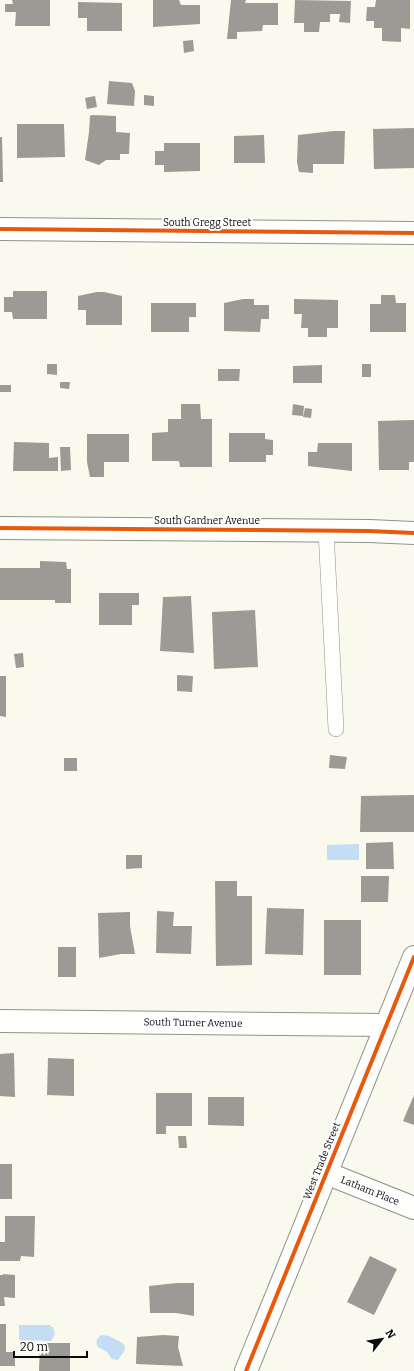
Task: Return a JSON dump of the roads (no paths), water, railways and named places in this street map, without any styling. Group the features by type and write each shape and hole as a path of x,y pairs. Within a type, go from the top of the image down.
{"street":[{"name":"South Gregg Street","path":"0,230 414,233"},
{"name":"South Gardner Avenue","path":"0,528 326,530 414,533"},
{"name":"West Trade Street","path":"246,1371 414,957"},
{"name":"South Turner Avenue","path":"0,1021 386,1025"},
{"name":"Latham Place","path":"326,1173 414,1208"}],"lane":[{"path":"326,530 336,729"}],"water":[{"path":"359,844 359,860 327,860 327,845"},
{"path":"19,1325 51,1325 55,1333 51,1341 19,1340"},
{"path":"101,1335 109,1336 124,1344 125,1350 118,1360 112,1359 107,1352 98,1347 97,1340"}]}
